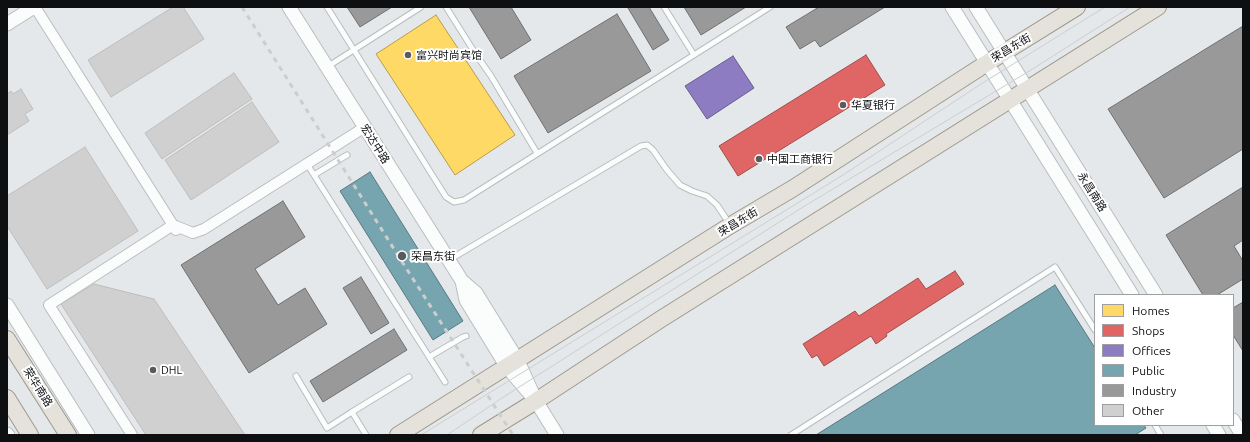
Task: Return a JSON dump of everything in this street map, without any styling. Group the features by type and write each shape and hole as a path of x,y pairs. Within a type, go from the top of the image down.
{"main road":[{"name":"荣昌东街","path":"398,435 731,225 792,189 987,62 1077,7"},
{"path":"481,435 536,401 661,319 1158,7"},
{"name":"荣华南路","path":"7,338 68,435"},
{"path":"7,398 30,435"}],"street":[{"path":"7,24 34,7 175,229"},
{"name":"宏达中路","path":"289,7 462,281 476,293 512,364 557,435"},
{"name":"永昌南路","path":"952,7 1131,294"},
{"name":"永昌南路","path":"976,7 1155,294"},
{"path":"132,435 49,305 175,229 193,233 204,229 365,127"},
{"path":"7,305 88,435"},
{"path":"1234,422 1242,435"},
{"path":"1214,426 1219,435"}],"lane":[{"path":"327,7 446,197 454,202 464,200 770,7"},
{"path":"327,67 421,7"},
{"path":"446,7 475,54 491,76 537,153"},
{"path":"664,7 694,55"},
{"path":"449,260 641,146 647,145 653,150 666,170 680,185 707,196 717,204 731,225"},
{"path":"314,175 347,155"},
{"path":"307,164 445,382"},
{"path":"791,435 1055,267 1094,328"},
{"path":"429,357 466,336"},
{"path":"296,376 327,428 409,377"},
{"path":"352,412 366,435"},
{"path":"1156,426 1162,435"}],"building: Homes":[{"path":"436,15 515,135 455,175 376,54"}],"building: Shops":[{"path":"866,55 885,85 738,176 719,146"},
{"path":"955,271 964,284 886,334 887,336 876,344 871,336 824,366 817,355 812,358 803,344 855,311 859,316 918,278 926,289"}],"building: Offices":[{"path":"733,56 754,88 707,119 685,86"}],"building: Public":[{"name":"荣昌东街","path":"370,172 463,321 433,340 340,191"},
{"path":"1055,285 1094,346 1094,426 1145,426 1146,428 1135,435 816,435"}],"building: Industry":[{"path":"347,7 392,7 360,27"},
{"path":"469,7 511,7 531,40 501,59"},
{"path":"649,7 669,40 653,50 628,8"},
{"path":"684,7 746,7 701,35"},
{"path":"819,7 885,7 820,47 815,40 800,49 786,27"},
{"path":"617,14 651,71 548,133 514,76"},
{"path":"1243,26 1243,149 1164,198 1108,109"},
{"path":"1243,187 1243,240 1234,246 1243,261 1243,279 1219,294 1202,294 1166,235"},
{"path":"283,201 305,237 255,269 278,305 305,288 327,324 249,373 181,265"},
{"path":"361,277 389,323 371,334 343,288"},
{"path":"1243,302 1243,351 1234,337 1234,307"},
{"path":"394,329 407,350 323,402 310,381"}],"building: Other":[{"path":"173,7 183,7 204,39 111,97 88,60"},
{"path":"234,73 252,99 162,159 145,133"},
{"path":"21,89 33,109 25,114 29,121 7,135 7,94 11,91 13,94"},
{"path":"252,102 279,142 191,200 165,160"},
{"path":"85,147 138,231 47,289 7,226 7,196"},
{"name":"DHL","path":"94,284 154,299 245,435 146,435 61,304"}],"tram line":[{"path":"421,435 843,175 981,84 1105,7"},
{"path":"447,435 505,396 803,207 1031,70 1130,7"}],"railway":[{"path":"242,7 513,435"}],"place":[{"name":"富兴时尚宾馆","path":"408,55"},
{"name":"华夏银行","path":"843,105"},
{"name":"中国工商银行","path":"759,159"},
{"name":"荣昌东街","path":"402,256"},
{"name":"DHL","path":"153,370"}]}
